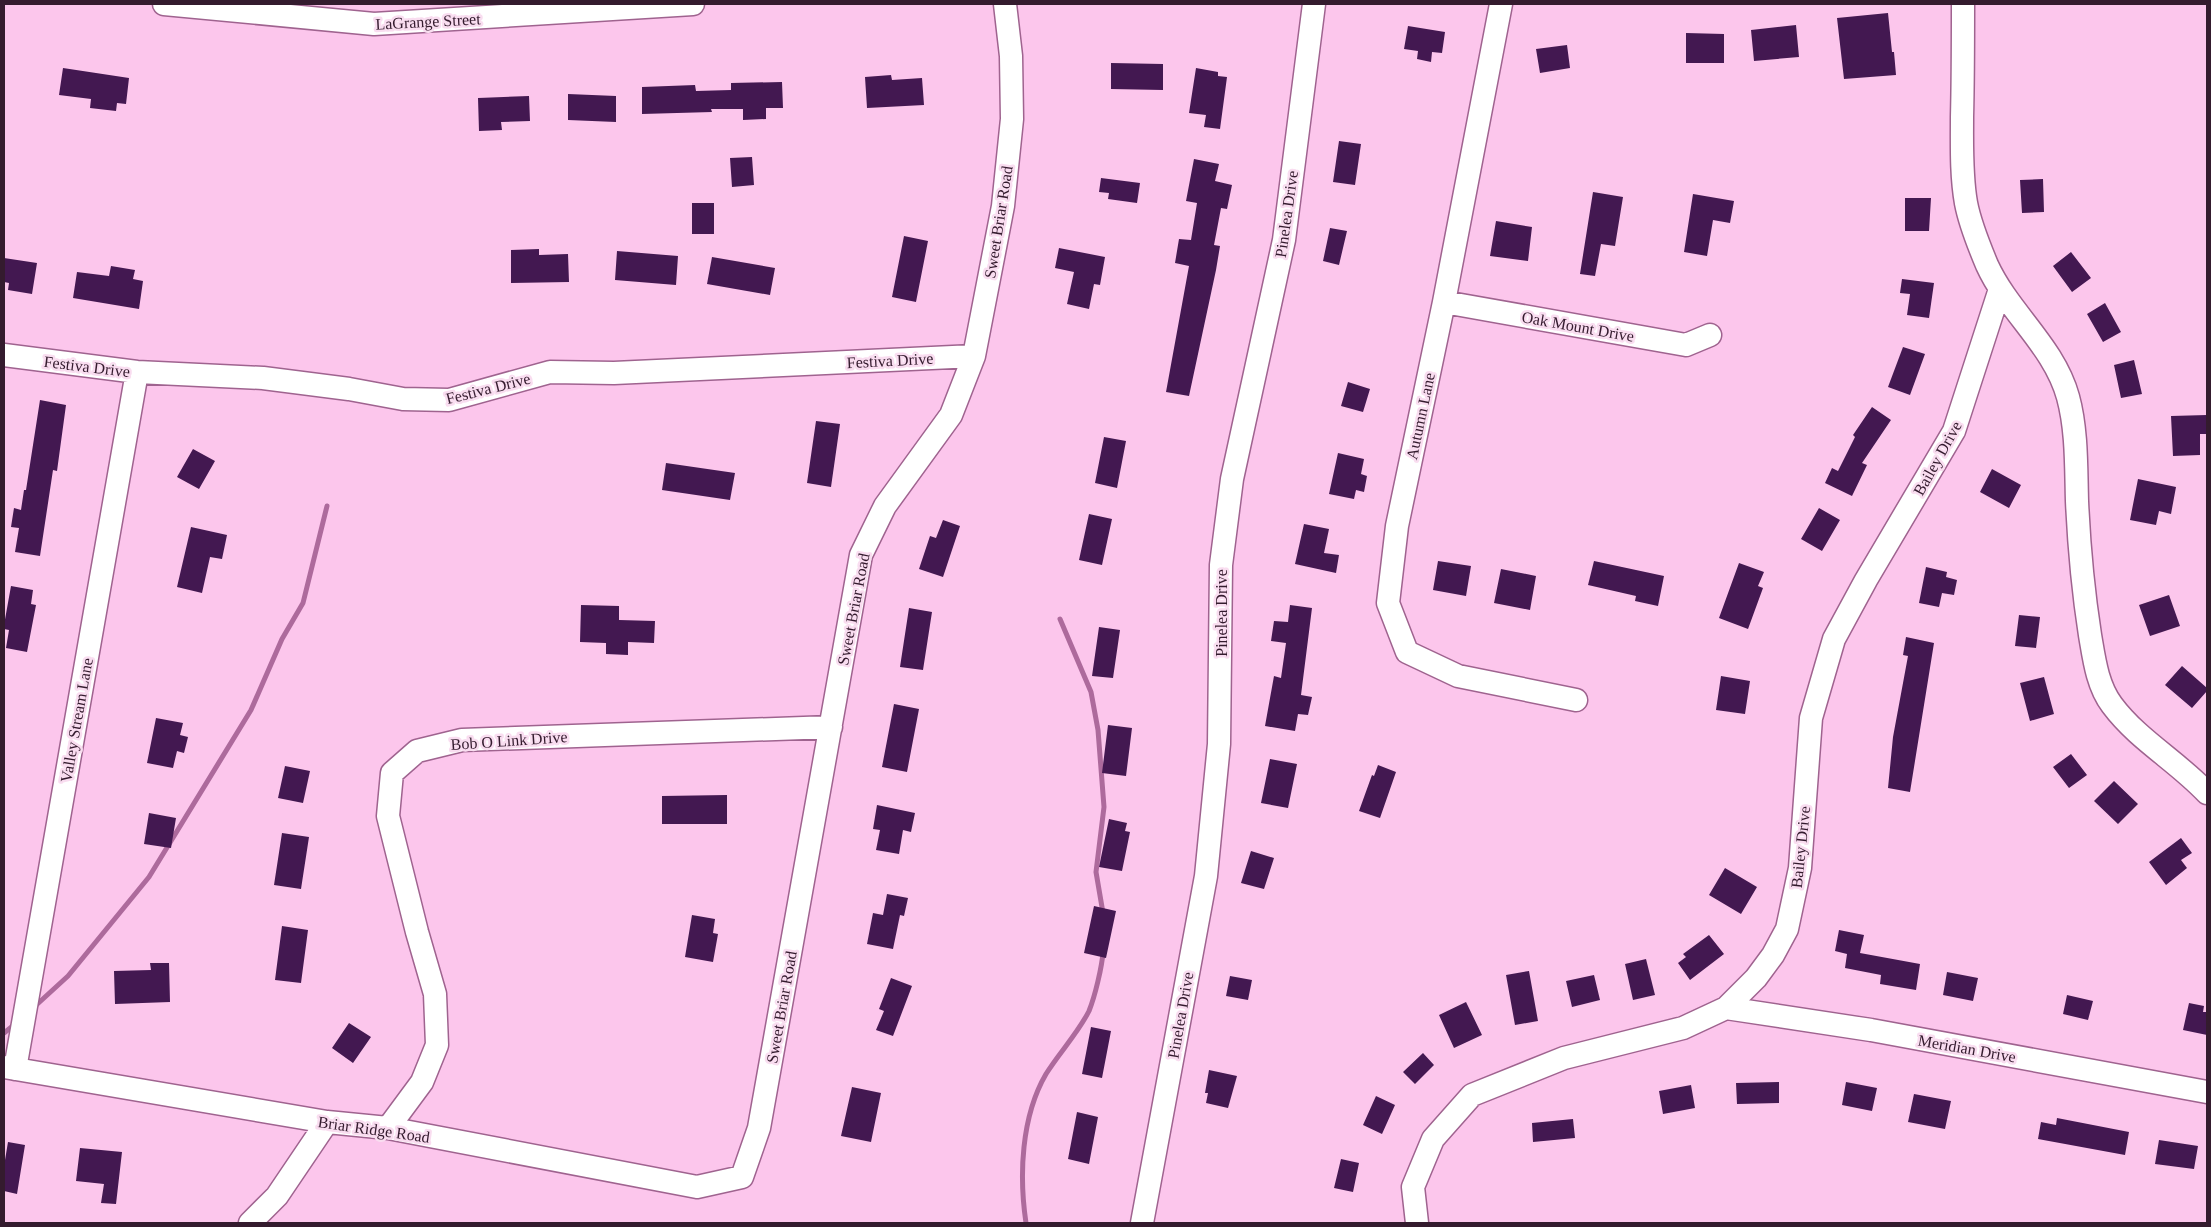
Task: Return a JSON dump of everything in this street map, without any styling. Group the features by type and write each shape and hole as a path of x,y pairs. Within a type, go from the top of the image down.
{"street":[{"name":"LaGrange Street","path":"164,4 374,24 498,10 693,4"},
{"name":"Sweet Briar Road","path":"742,1177 759,1128 861,555 886,506 951,415 974,356 1003,206 1012,119 1011,56 1006,4"},
{"name":"Pinelea Drive","path":"1142,1223 1206,876 1219,744 1221,565 1232,478 1284,240 1314,4"},
{"name":"Autumn Lane","path":"1501,4 1444,302 1397,526 1388,603 1407,652 1458,676 1576,700"},
{"path":"1963,4 1963,172 1966,204 1987,265 2000,289 2031,328 2057,367 2068,398 2073,424 2084,602 2101,685 2111,704 2128,723 2154,748 2188,772 2207,793"},
{"name":"Bailey Drive","path":"1417,1223 1413,1186 1426,1155 1433,1140 1472,1096 1564,1058 1683,1028 1726,1008 1756,978 1773,955 1787,929 1800,868 1811,718 1834,639 1866,580 1954,432 2000,289"},
{"name":"Oak Mount Drive","path":"1444,302 1686,345 1710,335"},
{"name":"Festiva Drive","path":"4,355 137,372 263,378 349,389 404,399 449,400 550,372 614,373 974,356"},
{"name":"Valley Stream Lane","path":"9,1068 137,372"},
{"name":"Bob O Link Drive","path":"388,1128 422,1082 437,1045 435,994 417,932 388,816 392,773 417,751 462,740 831,727"},
{"name":"Meridian Drive","path":"1726,1008 1871,1030 2207,1092"},
{"name":"Briar Ridge Road","path":"9,1068 327,1122 388,1128 697,1187 742,1177"},
{"path":"250,1223 277,1196 327,1122"}],"building":[{"path":"1888,13 1896,75 1844,79 1837,18"},
{"path":"1796,25 1799,57 1754,61 1751,30"},
{"path":"1408,26 1445,32 1442,53 1432,52 1431,62 1417,59 1418,51 1404,49"},
{"path":"1686,33 1724,34 1724,63 1686,63"},
{"path":"1567,45 1570,68 1540,73 1536,49"},
{"path":"1111,63 1163,64 1163,90 1111,89"},
{"path":"63,68 129,78 126,104 117,103 116,111 90,108 91,99 59,95"},
{"path":"1196,68 1218,72 1218,76 1227,77 1220,129 1204,127 1206,115 1189,113"},
{"path":"891,75 892,80 922,78 924,105 867,108 865,77"},
{"path":"782,82 783,108 766,108 766,119 743,120 743,109 711,109 712,112 642,114 642,87 695,85 696,91 731,90 731,83"},
{"path":"568,94 616,96 616,122 568,120"},
{"path":"529,96 530,121 501,122 502,130 479,131 478,98"},
{"path":"1339,141 1361,144 1355,185 1333,182"},
{"path":"752,157 754,185 732,187 730,158"},
{"path":"1194,159 1219,164 1215,181 1232,185 1227,209 1221,208 1214,245 1220,246 1216,270 1189,396 1166,392 1189,266 1175,263 1179,239 1191,240 1197,203 1186,201"},
{"path":"1101,178 1140,183 1137,203 1108,199 1109,193 1099,192"},
{"path":"2043,179 2044,212 2022,213 2020,180"},
{"path":"1593,192 1623,197 1615,246 1601,244 1595,276 1580,274"},
{"path":"1693,194 1734,201 1730,223 1713,220 1707,256 1684,252"},
{"path":"1905,198 1931,198 1929,231 1905,231"},
{"path":"692,203 714,203 714,234 692,234"},
{"path":"1496,221 1532,227 1528,261 1490,256"},
{"path":"1330,228 1347,231 1339,265 1323,261"},
{"path":"904,236 928,241 916,302 892,297"},
{"path":"1059,248 1105,257 1100,285 1094,284 1089,309 1067,304 1074,272 1055,268"},
{"path":"539,249 539,255 568,254 569,282 511,283 511,250"},
{"path":"617,251 678,256 676,285 615,280"},
{"path":"2071,252 2091,278 2072,292 2053,266"},
{"path":"712,257 775,268 770,295 707,284"},
{"path":"4,258 37,263 32,294 8,290 9,283 4,282"},
{"path":"111,266 135,270 133,279 143,281 139,309 73,298 77,272 109,276"},
{"path":"1902,279 1934,283 1929,318 1907,315 1910,294 1900,293"},
{"path":"2105,303 2121,332 2103,342 2087,314"},
{"path":"1903,347 1925,354 1910,395 1888,387"},
{"path":"2134,360 2142,394 2121,398 2114,365"},
{"path":"1348,382 1370,389 1363,412 1341,406"},
{"path":"40,400 66,405 57,471 53,470 40,556 15,552 19,528 11,527 14,508 21,510 24,490 26,490"},
{"path":"1872,407 1891,420 1862,463 1867,465 1852,496 1825,483 1832,468 1838,471 1855,437 1853,435"},
{"path":"2207,415 2207,434 2200,434 2200,455 2173,456 2171,416"},
{"path":"816,421 840,424 831,487 807,483"},
{"path":"1104,437 1126,441 1117,488 1095,483"},
{"path":"193,449 215,461 199,489 177,477"},
{"path":"1338,453 1364,459 1361,474 1367,476 1364,492 1356,490 1354,499 1329,494"},
{"path":"666,463 735,473 730,500 662,490"},
{"path":"1992,469 2021,485 2009,508 1980,492"},
{"path":"2138,479 2176,487 2171,514 2159,511 2156,525 2130,520"},
{"path":"1819,508 1840,520 1822,551 1801,539"},
{"path":"1089,514 1112,519 1102,565 1079,560"},
{"path":"943,520 960,526 943,577 919,569 930,536 936,538"},
{"path":"1304,524 1329,529 1324,553 1339,555 1336,573 1295,564"},
{"path":"191,527 227,535 222,559 210,557 202,593 177,587"},
{"path":"1438,561 1471,566 1466,596 1433,590"},
{"path":"1594,561 1664,576 1658,606 1635,601 1636,596 1588,585"},
{"path":"1739,563 1764,572 1758,586 1763,588 1748,629 1719,618"},
{"path":"1926,567 1947,572 1946,577 1957,580 1954,595 1942,593 1939,607 1919,603"},
{"path":"1501,569 1536,576 1530,610 1494,603"},
{"path":"11,586 33,590 31,604 36,605 27,652 6,648 9,630 4,629 4,625"},
{"path":"2169,595 2180,626 2150,636 2139,605"},
{"path":"581,605 619,606 619,620 655,621 654,643 628,642 628,655 606,654 606,643 580,642"},
{"path":"1290,605 1312,608 1301,695 1312,697 1308,715 1298,714 1295,731 1265,726 1274,676 1281,678 1286,643 1271,641 1274,621 1288,622"},
{"path":"909,608 932,612 923,670 900,667"},
{"path":"2019,615 2040,617 2036,648 2015,646"},
{"path":"1099,627 1120,630 1113,678 1092,676"},
{"path":"1906,637 1934,643 1910,792 1888,788 1893,737 1908,656 1903,655"},
{"path":"2182,666 2207,688 2207,691 2192,708 2165,685"},
{"path":"1721,676 1750,681 1745,714 1716,710"},
{"path":"2044,677 2054,714 2030,721 2020,683"},
{"path":"894,704 919,709 907,772 882,767"},
{"path":"156,718 183,723 180,735 188,737 184,753 177,751 173,768 147,763"},
{"path":"1108,725 1132,728 1126,776 1102,773"},
{"path":"2071,754 2087,775 2069,788 2053,767"},
{"path":"1270,759 1297,764 1288,808 1261,803"},
{"path":"1378,765 1396,772 1380,818 1359,811 1372,775 1374,776"},
{"path":"285,766 310,771 303,803 278,798"},
{"path":"2114,781 2138,804 2118,824 2094,801"},
{"path":"727,795 727,824 662,824 662,796"},
{"path":"877,805 915,813 911,832 903,830 899,854 876,850 880,830 873,829"},
{"path":"149,813 176,818 171,848 144,844"},
{"path":"1109,819 1127,823 1125,831 1130,832 1122,871 1099,867"},
{"path":"282,833 309,837 301,889 274,885"},
{"path":"2181,838 2192,853 2181,860 2187,868 2166,885 2149,862"},
{"path":"1251,851 1274,858 1264,889 1241,883"},
{"path":"1725,868 1757,887 1741,914 1709,895"},
{"path":"887,894 908,898 904,916 900,915 893,949 867,944 873,913 883,915"},
{"path":"1094,906 1116,911 1106,958 1084,953"},
{"path":"692,915 715,919 713,933 718,934 713,962 685,957"},
{"path":"282,926 308,930 301,983 275,980"},
{"path":"1839,930 1864,935 1860,953 1920,964 1916,990 1880,984 1881,975 1845,968 1847,954 1835,951"},
{"path":"1709,935 1724,954 1690,980 1678,963 1686,957 1683,954"},
{"path":"1646,959 1655,995 1633,1000 1625,964"},
{"path":"150,963 169,963 170,1002 115,1004 114,971 151,970"},
{"path":"1529,971 1538,1021 1515,1025 1506,975"},
{"path":"1947,972 1978,978 1973,1001 1943,995"},
{"path":"1594,975 1600,1000 1572,1007 1566,981"},
{"path":"1230,976 1252,980 1248,1000 1226,996"},
{"path":"891,978 912,986 893,1036 876,1030 884,1011 879,1009"},
{"path":"2067,995 2093,1001 2088,1020 2063,1014"},
{"path":"1466,1002 1482,1035 1454,1048 1439,1015"},
{"path":"2189,1003 2204,1006 2203,1012 2207,1012 2207,1035 2183,1030"},
{"path":"349,1023 371,1037 353,1063 332,1048"},
{"path":"1091,1027 1111,1031 1102,1078 1082,1074"},
{"path":"1423,1053 1434,1065 1415,1084 1403,1072"},
{"path":"1209,1070 1237,1076 1228,1108 1206,1103 1208,1093 1205,1093"},
{"path":"1779,1082 1779,1103 1737,1104 1736,1083"},
{"path":"1846,1082 1877,1088 1872,1111 1842,1105"},
{"path":"1691,1085 1695,1108 1663,1114 1659,1091"},
{"path":"852,1087 881,1093 871,1142 841,1136"},
{"path":"1914,1094 1951,1101 1945,1129 1908,1122"},
{"path":"1376,1096 1395,1105 1382,1134 1363,1125"},
{"path":"1077,1112 1098,1117 1089,1164 1068,1159"},
{"path":"2057,1118 2129,1132 2125,1155 2038,1139 2041,1122 2056,1125"},
{"path":"1573,1119 1575,1138 1533,1142 1532,1123"},
{"path":"2159,1140 2198,1146 2194,1169 2155,1164"},
{"path":"8,1142 25,1145 17,1194 4,1191 4,1166"},
{"path":"80,1148 122,1152 116,1204 101,1203 104,1184 76,1181"},
{"path":"1341,1159 1359,1163 1353,1192 1334,1188"}],"waterway":[{"path":"33,1008 68,976 149,877 251,710 282,639 303,603 327,506"},
{"path":"1060,619 1091,692 1098,730 1104,807 1096,872 1103,913"},
{"path":"1026,1223 1023,1167 1024,1147 1031,1109 1046,1074 1089,1011 1098,982 1103,952"},
{"path":"4,1033 14,1025"}]}
